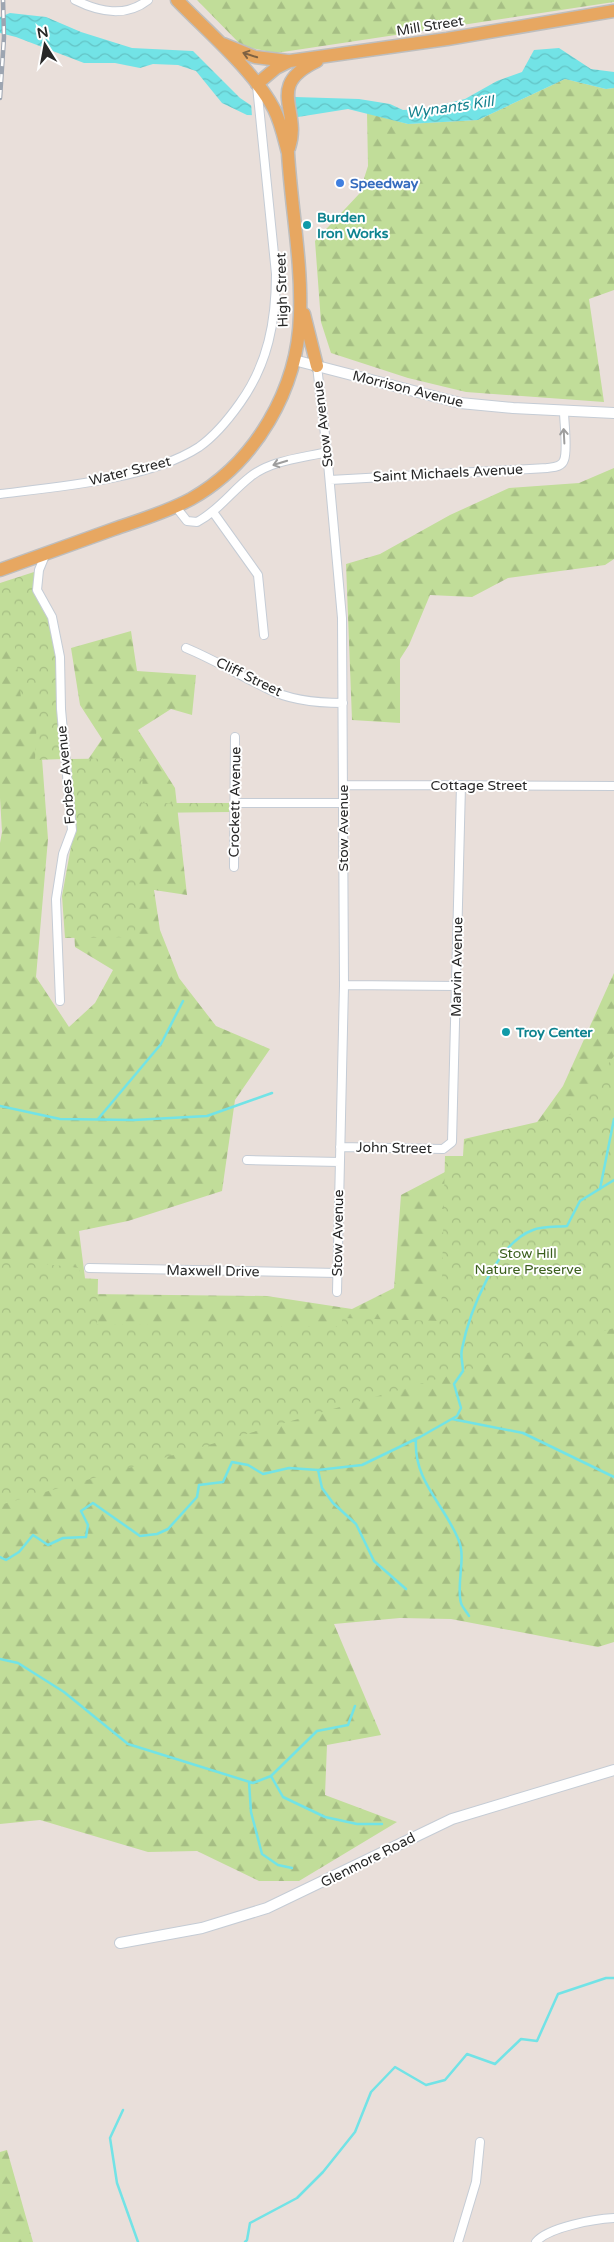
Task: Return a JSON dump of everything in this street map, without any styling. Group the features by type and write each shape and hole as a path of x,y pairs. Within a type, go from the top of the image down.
{"main road":[{"path":"177,0 257,84 263,101 287,129"},
{"name":"Mill Street","path":"257,84 276,68 290,61 326,57 614,11"},
{"path":"213,38 255,57 290,61"},
{"name":"High Street","path":"0,570 176,506 219,480 256,442 281,398 294,360 300,329 300,297 288,153 292,140 287,129 289,85 296,74 309,64 326,57"},
{"path":"300,297 316,366"}],"street":[{"path":"75,0 96,10 110,12 140,6 148,0"},
{"name":"Water Street","path":"0,494 71,485 143,470 168,462 199,447 230,419 258,375 271,333 275,310 276,274 264,158 263,101"},
{"name":"Morrison Avenue","path":"294,360 460,403 614,413"},
{"name":"Stow Avenue","path":"316,366 330,480 342,618 344,985 337,1292"},
{"name":"Saint Michaels Avenue","path":"330,480 547,468 560,465 564,460 564,411"},
{"path":"176,506 184,517 192,523 197,522 213,512 258,472 280,462 327,452"},
{"path":"213,512 258,575 264,635"},
{"name":"Forbes Avenue","path":"46,554 40,570 37,590 52,617 60,657 60,709 72,830 63,854 56,899 60,1001"},
{"name":"Cliff Street","path":"186,648 230,668 269,690 319,703 343,703"},
{"name":"Crockett Avenue","path":"234,867 235,737"},
{"name":"Cottage Street","path":"343,785 614,786"},
{"name":"Marvin Avenue","path":"447,1148 453,1138 461,785"},
{"path":"235,802 343,803"},
{"path":"344,985 457,986"},
{"name":"John Street","path":"340,1147 447,1148"},
{"path":"247,1160 340,1162"},
{"name":"Maxwell Drive","path":"89,1268 337,1273"},
{"name":"Glenmore Road","path":"120,1943 202,1928 268,1908 452,1819 614,1770"},
{"path":"458,2242 476,2182 480,2142"},
{"path":"536,2242 544,2234 555,2230 614,2218"}],"green space":[{"path":"197,0 614,0 614,2 276,53 242,46"},
{"path":"565,79 606,89 614,88 614,290 589,299 604,402 466,392 408,378 331,353 321,322 315,241 359,194 368,166 367,113 408,124 478,120"},
{"path":"614,468 614,559 605,565 508,578 472,597 430,595 409,645 400,659 400,723 352,720 346,564 380,554 450,515 509,488 579,483"},
{"path":"34,572 34,589 42,609 49,618 56,652 63,759 35,760 38,694 21,698 14,640 0,643 0,583"},
{"path":"0,594 40,647 39,718 48,839 36,977 69,1027 95,1003 113,970 75,947 72,896 79,773 102,739 80,705 71,648 131,631 137,671 196,675 192,715 171,709 138,730 175,788 187,895 154,890 160,930 179,978 216,1026 270,1049 235,1100 222,1191 128,1221 79,1231 87,1294 267,1296 352,1309 394,1288 401,1195 535,1125 563,1086 614,973 614,1642 598,1647 451,1619 400,1618 334,1624 381,1735 327,1745 325,1795 397,1822 299,1881 259,1881 197,1851 148,1852 40,1820 0,1824 0,843 2,832 0,798"},
{"path":"143,758 142,803 229,803 229,812 141,813 135,937 65,938 62,896 74,830 71,759"},
{"name":"Stow Hill Nature Preserve","path":"614,1056 614,1328 0,1505 0,1259 80,1268 78,1278 98,1279 97,1324 342,1327 342,1318 441,1321 445,1156 463,1156 464,1139 572,1114"},
{"path":"7,2150 33,2242 0,2242 0,2152"}],"water":[{"name":"Wynants Kill","path":"10,13 46,17 81,32 132,48 193,51 240,98 252,106 295,97 359,99 390,104 403,110 424,109 465,99 497,81 522,72 534,50 559,48 591,69 614,72 614,88 606,89 565,79 478,120 408,124 348,109 298,117 247,115 222,103 196,71 178,65 153,64 140,68 115,63 84,63 16,37 0,33 0,17"}],"pier":[{"path":"292,96 295,119 252,117 251,102"}],"waterway":[{"path":"98,1119 161,1044 183,1001"},
{"path":"0,1106 60,1119 134,1120 207,1116 272,1093"},
{"path":"600,1189 614,1119"},
{"path":"0,1557 6,1560 19,1552 33,1535 48,1545 63,1538 86,1537 88,1525 81,1511 93,1503 140,1536 157,1534 168,1529 197,1497 199,1485 223,1482 232,1462 248,1465 263,1474 289,1468 318,1470 362,1465 420,1437 457,1416 461,1408 454,1384 463,1371 461,1352 478,1299 496,1264 507,1249 520,1237 533,1230 545,1227 567,1226 580,1201 614,1180"},
{"path":"452,1419 523,1433 614,1477"},
{"path":"416,1439 416,1454 419,1468 459,1541 462,1556 460,1596 462,1605 469,1616"},
{"path":"318,1470 322,1488 333,1503 356,1524 374,1561 406,1589"},
{"path":"0,1659 18,1663 64,1692 128,1744 253,1783 271,1776 317,1731 348,1725 355,1706"},
{"path":"271,1776 283,1797 325,1817 357,1824 382,1824"},
{"path":"249,1782 251,1812 262,1854 278,1865 292,1868"},
{"path":"245,2242 250,2223 297,2198 323,2172 355,2132 371,2092 395,2067 426,2085 445,2080 467,2054 495,2064 521,2039 537,2041 558,1994 606,1978 614,1978"},
{"path":"123,2110 110,2138 117,2183 138,2242"}],"railway":[{"path":"0,98 4,37 3,0"}],"place":[{"name":"Speedway","path":"340,183"},
{"name":"Burden Iron Works","path":"307,225"},
{"name":"Troy Center","path":"506,1032"}]}
